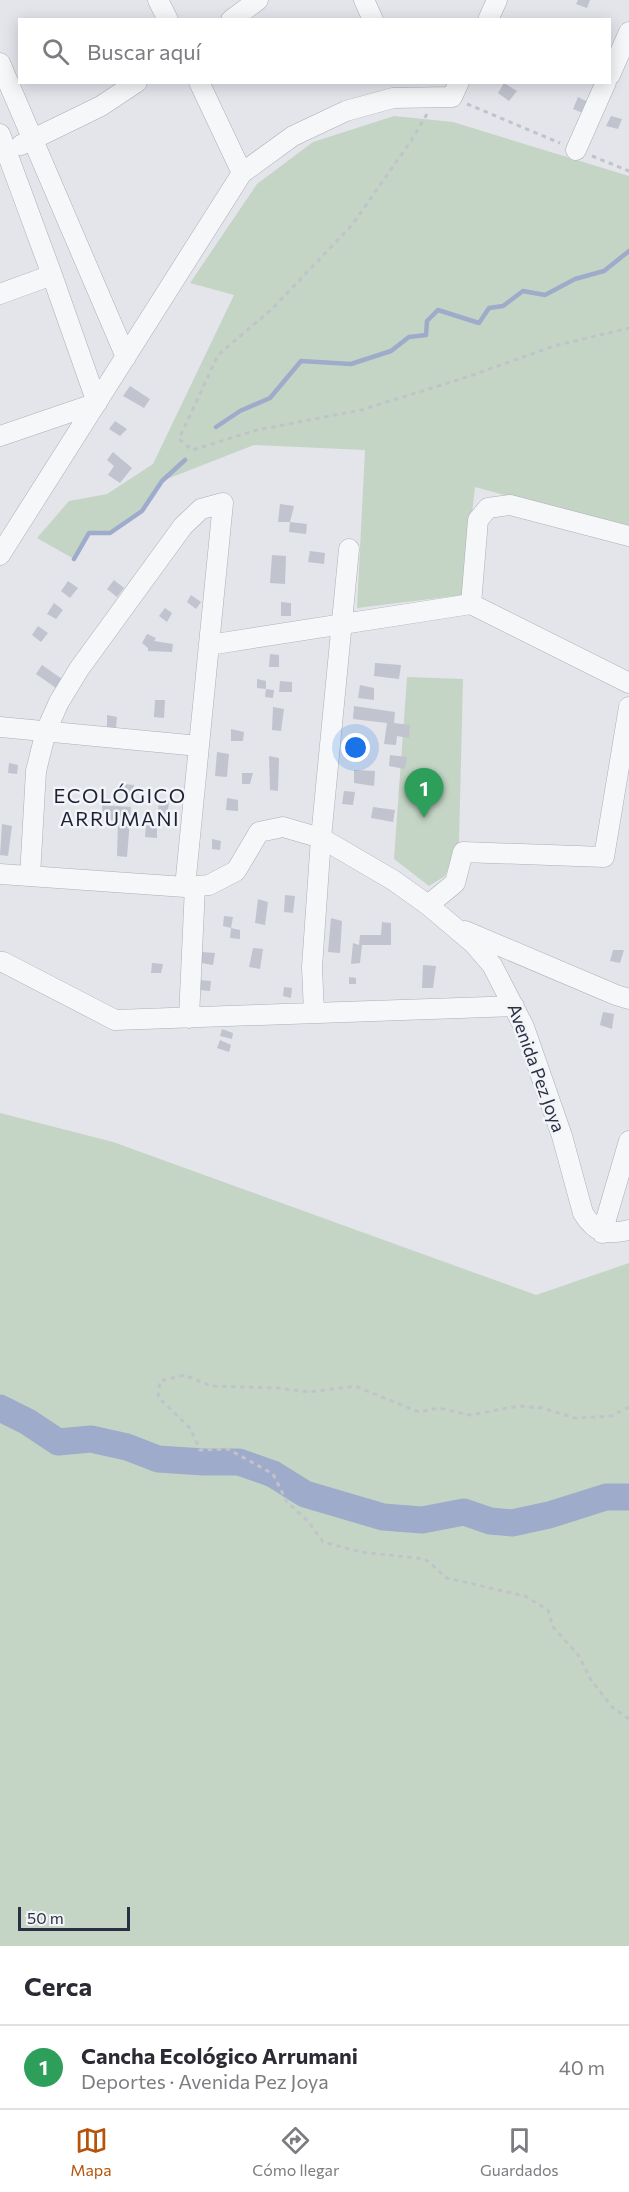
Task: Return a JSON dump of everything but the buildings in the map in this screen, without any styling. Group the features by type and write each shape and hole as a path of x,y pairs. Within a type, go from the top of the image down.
{"street":[{"path":"158,0 167,18"},
{"path":"234,18 258,0"},
{"path":"364,0 372,18"},
{"path":"489,18 497,0"},
{"path":"611,71 629,32"},
{"path":"0,63 126,357"},
{"path":"97,403 52,275 2,146 33,139 101,106 135,84"},
{"path":"200,84 242,173"},
{"path":"576,150 605,84"},
{"path":"0,555 242,173 293,136 391,90 449,92"},
{"path":"0,294 52,275"},
{"path":"0,436 97,403"},
{"path":"30,876 36,771 46,731 59,702 79,669 183,526 201,509 223,503 199,746 190,887 189,1018"},
{"path":"471,604 478,520 488,508 510,505 629,536"},
{"path":"314,1013 312,967 321,838 350,549"},
{"path":"209,645 471,604 629,683"},
{"path":"428,905 455,883 462,852 604,857 629,707"},
{"path":"0,727 199,746"},
{"name":"Avenida Pez Joya","path":"0,874 190,887 209,885 236,871 259,832 283,827 321,838 393,880 455,926 492,965 524,1027 562,1136 583,1213 590,1224 602,1233"},
{"path":"455,926 629,999"},
{"path":"0,962 115,1020 514,1006"},
{"path":"629,1141 602,1233 629,1230"}],"path":[{"path":"629,171 576,150 449,92 411,141 352,225 272,309 218,355 179,439 192,450 256,430 361,410 467,377 554,346 629,327"},
{"path":"629,1407 611,1416 575,1418 542,1408 519,1406 470,1415 439,1408 419,1413 355,1386 309,1392 277,1388 211,1386 185,1375 160,1381 158,1397 190,1428 200,1450 228,1449 273,1474 287,1502 308,1521 323,1542 361,1551 425,1559 447,1578 525,1596 548,1610 553,1627 579,1656 591,1680 612,1707 629,1719"}],"green space":[{"path":"394,116 453,122 629,176 629,529 475,487 463,595 357,608 365,450 254,445 162,481 142,511 128,522 110,533 89,533 74,559 37,538 69,501 107,494 153,464 234,295 190,283 257,184 313,142"},
{"path":"407,677 463,679 459,842 445,876 429,886 394,859"},
{"path":"0,1113 113,1142 536,1295 629,1263 629,1946 0,1946"}],"waterway":[{"path":"216,427 240,411 270,398 301,361 351,364 391,351 409,337 426,335 427,321 438,310 479,323 489,308 503,306 523,291 545,295 575,279 604,271 629,251"},
{"path":"74,559 89,533 110,533 142,511 162,481 185,460"},
{"path":"0,1408 28,1422 58,1442 91,1439 127,1447 158,1459 239,1462 273,1474 305,1494 383,1517 422,1520 464,1512 490,1521 512,1523 549,1515 606,1497 629,1497"}],"place":[{"name":"Cancha Ecológico Arrumani","path":"424,818"}],"district":[{"name":"ECOLÓGICO ARRUMANI","path":"120,808"}]}
